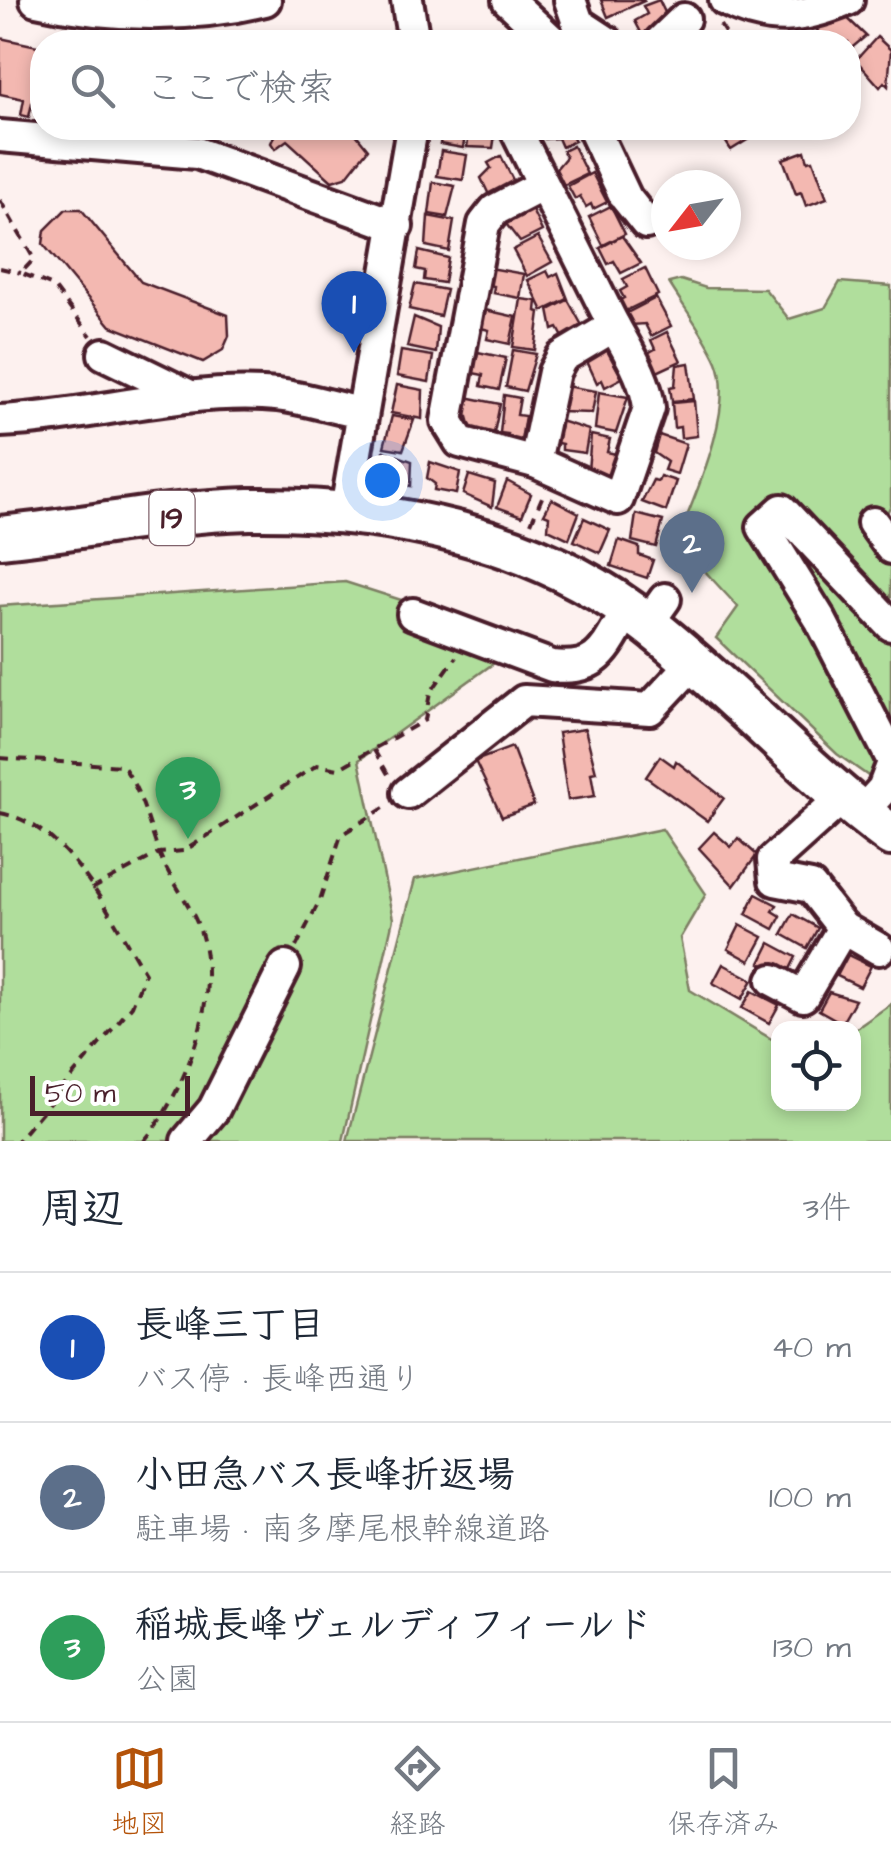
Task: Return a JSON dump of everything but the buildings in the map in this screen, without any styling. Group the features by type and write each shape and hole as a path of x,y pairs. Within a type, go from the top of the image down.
{"main road":[{"name":"19","path":"0,538 246,509 346,510 483,539 647,611 694,662 865,815"}],"street":[{"path":"36,0 146,13 197,11 264,0"},
{"path":"407,0 412,30"},
{"path":"508,0 540,30"},
{"path":"570,0 578,24 588,30"},
{"path":"724,0 749,12 777,18 848,0"},
{"path":"673,30 684,20"},
{"path":"0,136 22,141 197,153 397,226"},
{"path":"346,510 410,140"},
{"path":"521,140 544,185 614,326 648,393 649,408 618,499 544,466 460,442 447,422 484,224 495,210 544,185"},
{"path":"599,140 626,198 646,223"},
{"path":"544,466 554,372 562,357 614,326"},
{"path":"104,354 190,396"},
{"path":"0,421 44,419 190,396 265,394 362,413"},
{"path":"891,625 782,510 764,527 820,619 891,757"},
{"path":"413,614 552,666 569,668 586,666 647,611"},
{"path":"396,794 524,702 650,710 694,662"},
{"path":"879,949 843,928 811,887 775,880 773,860 865,815 891,768"},
{"path":"772,980 803,996 843,928"},
{"path":"188,1141 214,1108 285,968"}],"path":[{"path":"0,200 34,259 20,274"},
{"path":"0,268 53,286 104,354"},
{"path":"527,532 544,466"},
{"path":"92,889 159,853 184,850 317,765 338,769 426,720 430,693 460,652"},
{"path":"285,968 320,900 341,835 396,794 374,750"},
{"path":"0,758 124,766 141,792 159,853 199,926 207,956 206,988 184,1070 144,1141"},
{"path":"0,813 37,824 92,889 145,973 132,1006 17,1141"}],"green space":[{"path":"681,280 706,288 765,289 789,319 825,308 840,282 891,286 891,505 887,513 891,521 891,792 837,754 716,638 738,607 677,541 711,452 721,403 721,381 712,352 669,283"},
{"path":"345,582 526,640 359,760 393,919 343,1141 0,1141 0,606"},
{"path":"662,829 706,894 680,938 690,990 771,1039 771,1111 861,1111 861,1025 891,1004 891,1141 347,1141 415,879"}],"place":[{"name":"長峰三丁目","path":"354,353"},
{"name":"小田急バス長峰折返場","path":"692,593"},
{"name":"稲城長峰ヴェルディフィールド","path":"188,839"}]}
